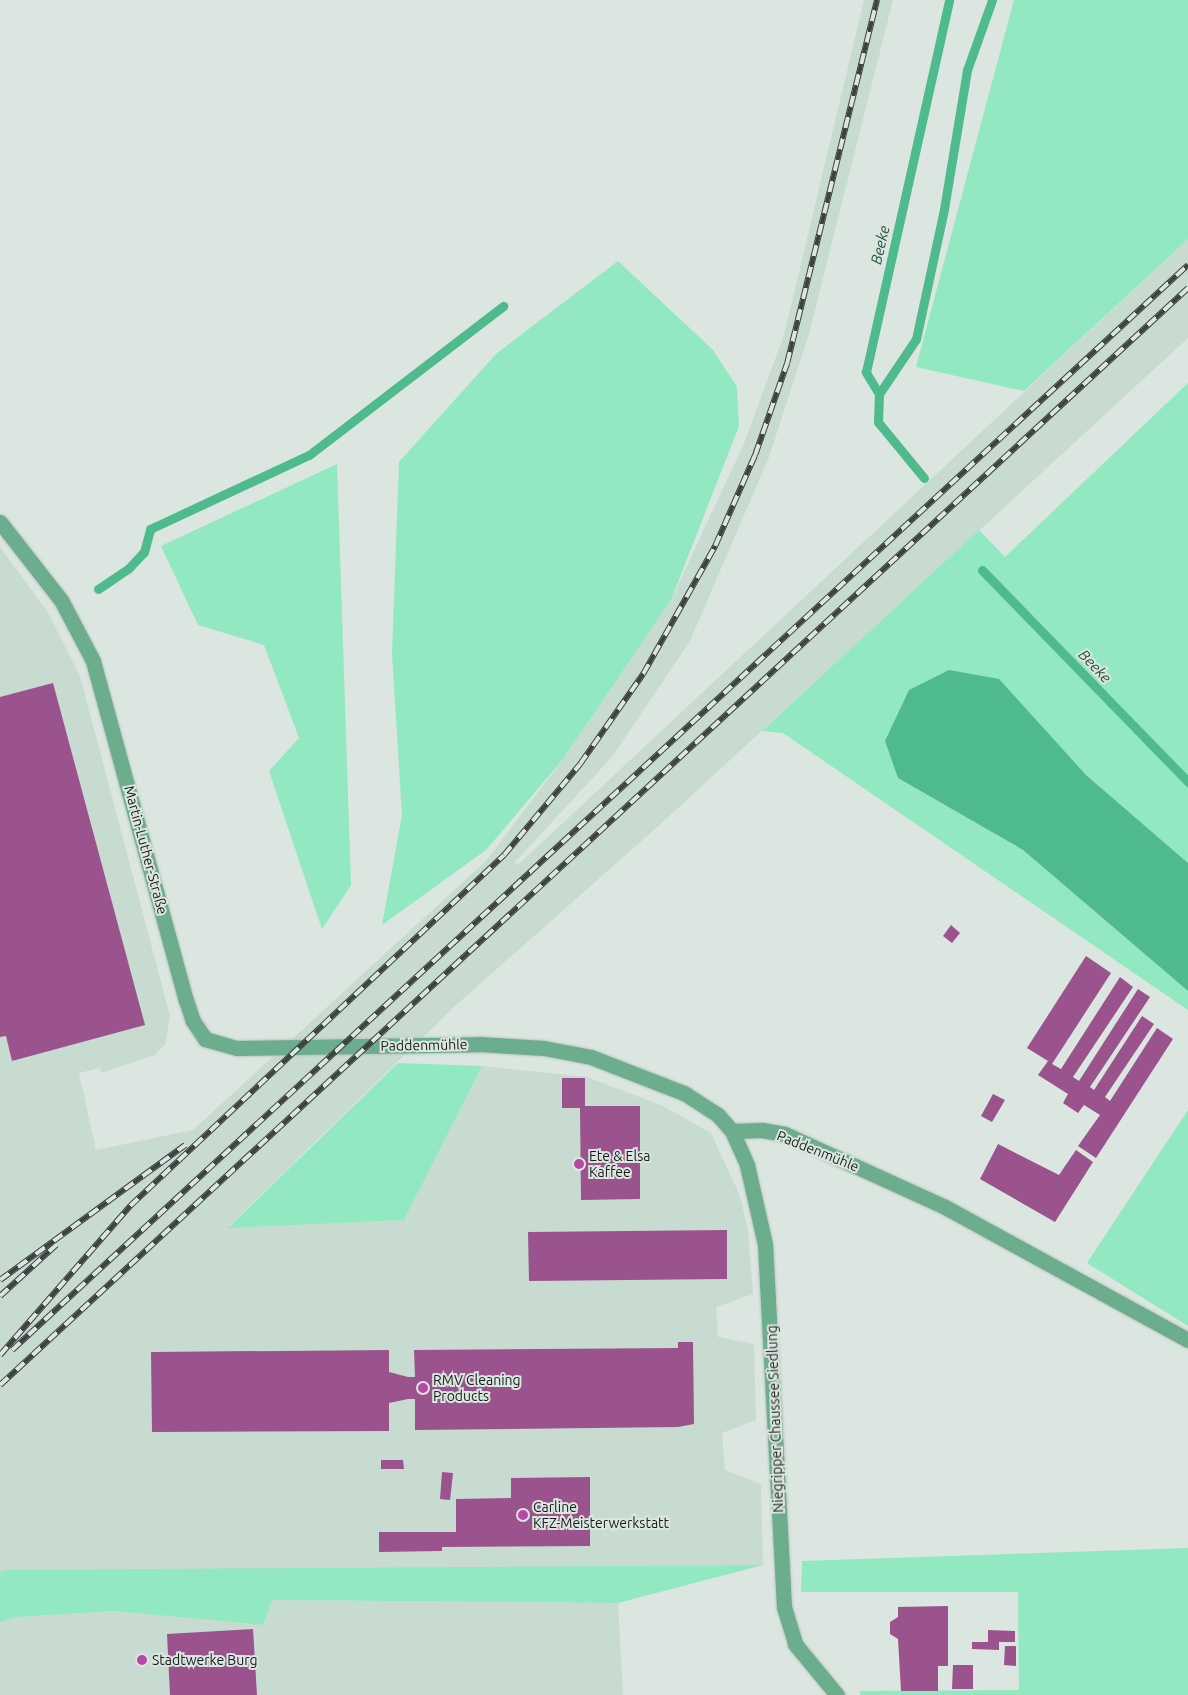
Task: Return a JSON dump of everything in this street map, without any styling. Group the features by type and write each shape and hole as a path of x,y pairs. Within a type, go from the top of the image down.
{"street":[{"name":"Martin-Luther-Straße","path":"0,522 61,600 93,661 186,1000 193,1021 205,1039 237,1048 368,1046"},
{"name":"Paddenmühle","path":"368,1046 455,1043 568,1051 664,1084 702,1104 732,1131 762,1130 785,1134 945,1207 1188,1340"},
{"name":"Niegripper Chaussee Siedlung","path":"732,1131 747,1165 765,1244 784,1607 796,1644 837,1695"}],"shaded area":[{"path":"864,0 893,0 809,334 769,457 690,641 612,757 514,863 519,864 1188,239 1188,338 665,820 454,1007 228,1227 404,1220 482,1066 587,1077 663,1106 711,1133 740,1196 748,1230 753,1294 716,1307 718,1337 754,1344 756,1420 722,1433 725,1470 761,1484 763,1565 0,1572 0,547 49,614 80,676 170,1016 166,1043 155,1055 101,1073 100,1068 79,1073 96,1150 193,1130 486,861 563,759 671,600 743,446 784,335"},
{"path":"1014,0 1188,0 1188,239 1024,391 916,367"},
{"path":"618,261 713,350 737,387 739,426 671,600 563,759 486,850 382,925 402,815 392,654 399,462 496,354"},
{"path":"1188,383 1188,863 1086,775 898,778 1023,850 1188,991 1188,1010 783,733 762,731 979,530 1005,557"},
{"path":"337,464 351,885 322,929 269,771 299,738 264,645 198,625 161,546"},
{"path":"949,670 999,679 1086,775 1188,863 1188,991 1023,850 898,778 885,741 909,690"},
{"path":"398,1063 482,1066 404,1220 228,1228"},
{"path":"1188,1110 1188,1326 1087,1263"},
{"path":"1188,1548 1188,1695 860,1695 860,1691 1019,1690 1018,1592 801,1592 802,1561"},
{"path":"763,1565 618,1603 272,1600 263,1625 113,1611 18,1617 0,1622 0,1572 5,1570"},
{"path":"272,1600 618,1603 623,1695 0,1695 0,1622 18,1617 113,1611 263,1625"}],"building":[{"path":"53,683 145,1025 12,1061 6,1036 0,1037 0,697"},
{"path":"951,925 960,933 952,943 943,936"},
{"path":"1086,956 1111,973 1052,1064 1061,1069 1120,977 1133,987 1073,1077 1079,1081 1138,989 1150,997 1090,1087 1094,1090 1142,1016 1154,1024 1105,1097 1110,1101 1157,1028 1173,1039 1096,1158 1078,1146 1100,1115 1084,1105 1078,1113 1063,1103 1068,1094 1038,1075 1048,1061 1027,1048"},
{"path":"562,1078 585,1078 585,1106 640,1106 640,1199 581,1200 580,1108 562,1108"},
{"path":"993,1094 1005,1100 992,1122 981,1116"},
{"path":"998,1144 1059,1175 1076,1150 1093,1162 1055,1222 980,1179"},
{"path":"727,1230 727,1279 529,1281 528,1232"},
{"name":"RMV Cleaning Products","path":"678,1342 693,1342 694,1424 678,1427 415,1430 415,1399 408,1399 389,1403 389,1431 152,1432 151,1352 389,1350 389,1372 415,1377 414,1350 678,1348"},
{"path":"381,1460 403,1460 404,1469 381,1469"},
{"path":"442,1472 453,1473 450,1500 440,1499"},
{"name":"Carline KFZ-Meisterwerkstatt","path":"590,1477 590,1546 442,1547 442,1551 379,1552 379,1532 456,1532 456,1499 511,1498 511,1478"},
{"path":"948,1606 948,1666 938,1666 938,1691 901,1691 898,1639 890,1634 890,1622 898,1617 898,1607"},
{"path":"253,1629 257,1695 170,1695 167,1634"},
{"path":"988,1630 1015,1631 1015,1642 999,1642 999,1650 972,1649 972,1642 988,1642"},
{"path":"1005,1646 1016,1646 1016,1666 1004,1665"},
{"path":"953,1665 973,1665 973,1689 952,1689"}],"waterway":[{"name":"Beeke","path":"924,478 878,422 879,394 866,372 949,0"},
{"path":"879,394 916,339 944,209 967,70 992,0"},
{"path":"98,589 128,569 144,552 150,529 309,455 503,306"},
{"name":"Beeke","path":"982,570 1188,782"}],"railway":[{"path":"0,1355 130,1206 504,855 580,764 643,674 715,546 755,455 787,363 877,0"},
{"path":"12,1350 1188,265"},
{"path":"0,1385 1188,288"},
{"path":"0,1280 185,1145"},
{"path":"0,1296 56,1245"}],"place":[{"name":"Ete & Elsa Kaffee","path":"579,1164"},
{"name":"RMV Cleaning Products","path":"423,1388"},
{"name":"Carline KFZ-Meisterwerkstatt","path":"523,1515"},
{"name":"Stadtwerke Burg","path":"142,1660"}]}
